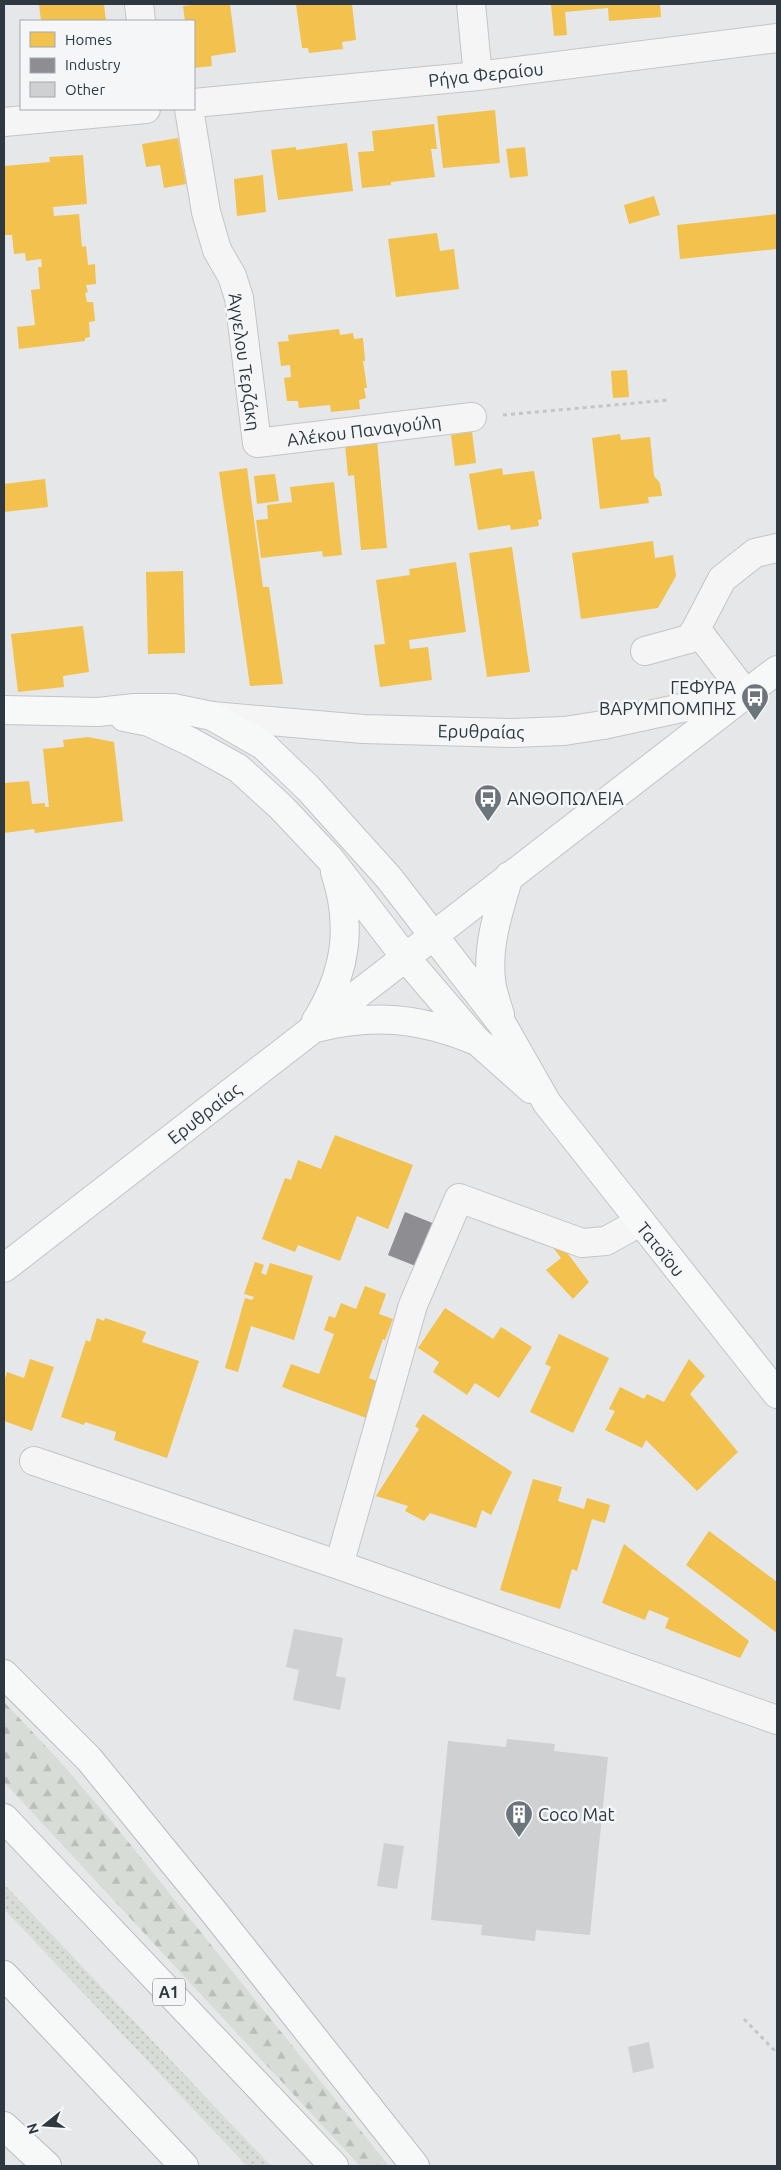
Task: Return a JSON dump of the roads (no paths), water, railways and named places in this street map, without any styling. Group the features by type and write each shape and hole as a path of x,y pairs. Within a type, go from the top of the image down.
{"main road":[{"name":"Ερυθραίας","path":"4,1268 777,670"},
{"name":"Ερυθραίας","path":"4,710 98,712 134,708 173,708 212,716 264,746 308,788 389,878 434,934"},
{"name":"Ερυθραίας","path":"98,712 149,722 191,742 238,768 281,807 330,859 405,957"},
{"path":"310,1030 329,1000 341,965 346,929 342,893 330,859"},
{"path":"502,1024 491,982 490,959 494,928 509,876"},
{"name":"Τατοΐου","path":"434,934 502,1024 547,1103 777,1394"},
{"name":"Τατοΐου","path":"405,957 476,1040 547,1103"},
{"path":"310,1030 337,1023 366,1019 394,1019 422,1022 476,1040"},
{"path":"4,1674 89,1759 213,1911 415,2166"},
{"name":"Α1","path":"4,1818 334,2166"},
{"path":"4,1975 184,2166"},
{"path":"4,2126 47,2166"}],"street":[{"path":"139,4 141,20"},
{"path":"472,4 478,76"},
{"name":"Ρήγα Φεραίου","path":"195,103 478,76 777,38"},
{"path":"4,122 135,110"},
{"name":"Άγγελου Τερζάκη","path":"189,110 206,212 217,250 232,276 239,298 257,443"},
{"name":"Αλέκου Παναγούλη","path":"257,443 472,418"},
{"path":"645,651 688,639 696,629 722,579 755,553 777,548"},
{"path":"696,629 746,694"},
{"name":"Ερυθραίας","path":"212,716 363,729 512,733 564,731 603,725 746,694"},
{"path":"339,1564 413,1304 459,1198 582,1243 606,1241 640,1222"},
{"path":"34,1462 339,1564 777,1720"}],"place":[{"name":"ΓΕΦΥΡΑ ΒΑΡΥΜΠΟΜΠΗΣ","path":"755,721"},
{"name":"ΑΝΘΟΠΩΛΕΙΑ","path":"488,822"},
{"name":"Coco Mat","path":"519,1838"}]}
